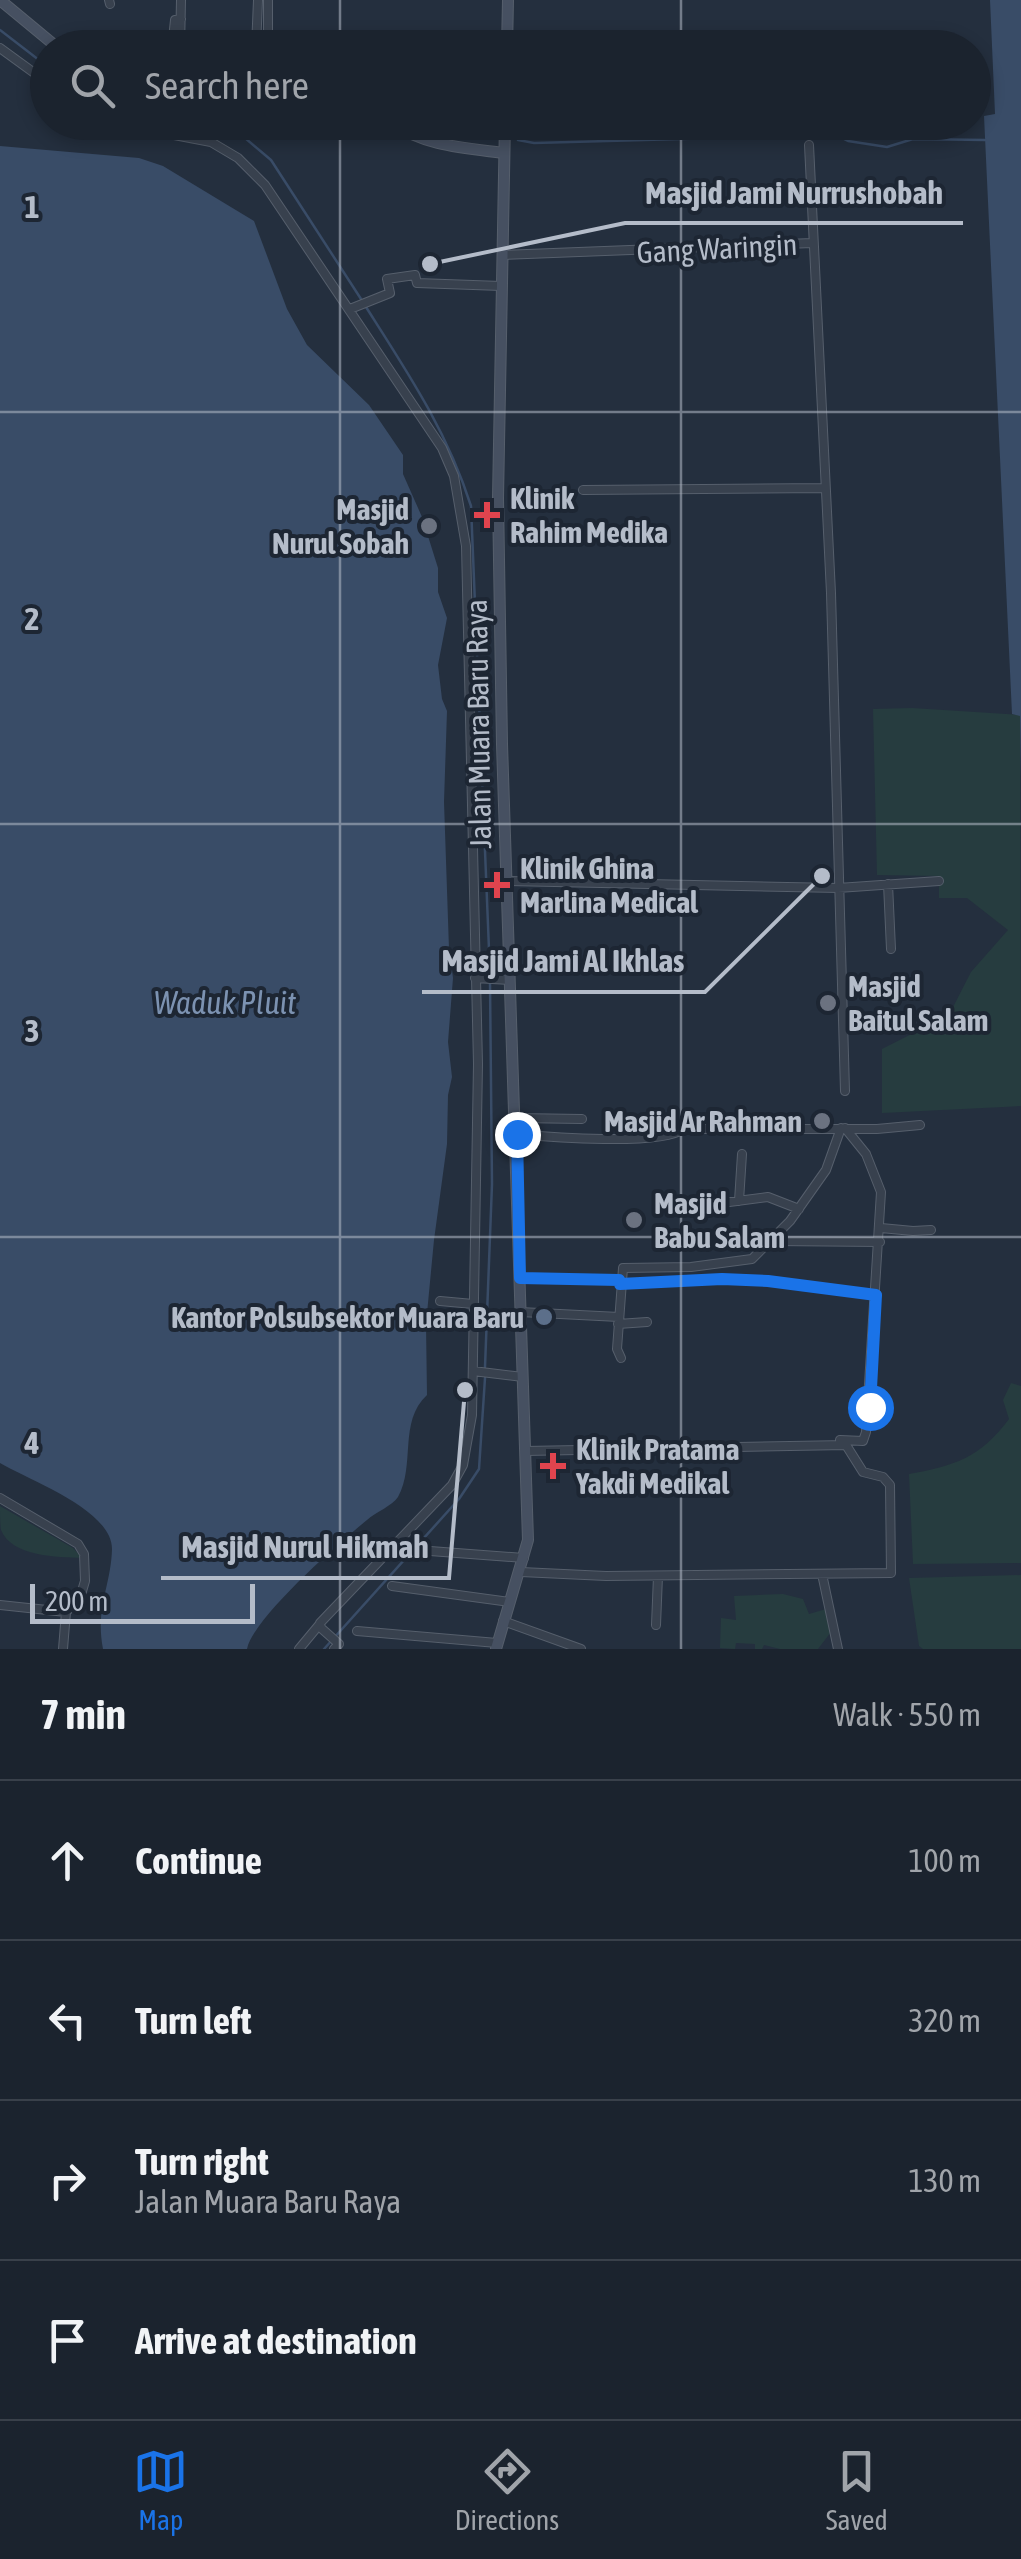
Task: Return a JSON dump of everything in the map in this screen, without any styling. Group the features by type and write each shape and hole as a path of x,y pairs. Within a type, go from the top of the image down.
{"street":[{"path":"0,0 36,30"},
{"path":"175,30 175,20 181,19 181,0"},
{"path":"257,30 258,0"},
{"path":"268,0 268,30"},
{"path":"507,30 508,0"},
{"path":"0,48 30,70"},
{"path":"203,140 253,170 442,448 454,476 466,546 478,1164 469,1441 464,1466 452,1485 362,1576 299,1649"},
{"path":"425,140 504,153"},
{"name":"Jalan Muara Baru Raya","path":"496,1646 528,1540 498,498 504,140"},
{"path":"808,145 831,592 844,1091"},
{"name":"Gang Waringin","path":"501,254 812,244"},
{"path":"350,309 390,294 387,278 416,275 417,283 501,286"},
{"path":"583,490 825,488"},
{"path":"507,881 838,888 939,881"},
{"path":"888,884 891,949"},
{"path":"476,978 510,980"},
{"path":"517,1118 582,1119"},
{"path":"517,1134 634,1139 677,1134 682,1128 920,1125"},
{"path":"620,1358 620,1271 627,1265 692,1267 752,1259 799,1209 826,1170 843,1128"},
{"path":"832,1445 842,1440 864,1442 870,1407 881,1228 880,1188 866,1154 843,1128"},
{"path":"739,1201 742,1154"},
{"path":"714,1204 772,1198 799,1209"},
{"path":"881,1228 932,1230"},
{"path":"773,1241 880,1242"},
{"path":"520,1278 768,1281 876,1295"},
{"path":"440,1301 473,1304"},
{"path":"520,1312 646,1322"},
{"path":"472,1371 523,1377"},
{"path":"521,1572 658,1576 891,1573 890,1485 883,1478 863,1472 846,1445 525,1450"},
{"path":"0,1498 82,1548 84,1590 66,1612 63,1649"},
{"path":"430,1551 524,1558"},
{"path":"822,1574 838,1649"},
{"path":"656,1625 658,1576"},
{"path":"392,1586 510,1602"},
{"path":"0,1605 66,1612"},
{"path":"503,1621 581,1649"},
{"path":"320,1625 332,1641"},
{"path":"356,1631 496,1646"}],"green space":[{"path":"873,709 1020,715 1021,1106 882,1113 882,1049 949,1015 971,972 1008,930 967,898 939,898 939,876 877,875"},
{"path":"1011,1383 1021,1386 1021,1563 913,1564 909,1474 953,1463 987,1443 1009,1419 1003,1400"},
{"path":"0,1506 73,1548 82,1558 37,1554 15,1546 1,1530"},
{"path":"1021,1575 1021,1649 919,1646 909,1578"},
{"path":"783,1594 803,1599 809,1614 826,1609 831,1632 818,1649 764,1645 755,1649 755,1644 736,1643 735,1649 720,1648 721,1618 736,1620 734,1596"}],"water":[{"path":"990,0 1021,0 1021,777 1020,716 1012,714 985,140 991,140 991,115 995,114"},
{"name":"Waduk Pluit","path":"0,146 139,158 163,166 254,221 287,309 307,345 369,405 403,455 403,474 438,568 438,592 447,618 438,665 447,711 444,802 453,978 448,1042 452,1077 426,1324 427,1395 413,1418 406,1471 398,1497 299,1581 264,1619 247,1649 103,1649 102,1609 112,1549 108,1535 85,1509 0,1463"}],"waterway":[{"path":"0,30 30,53"},
{"path":"247,140 271,160 361,299"},
{"path":"518,140 642,140"},
{"path":"846,140 887,147 910,140"},
{"path":"366,307 438,427 471,506 490,974"},
{"path":"485,1367 492,1184 490,983"},
{"path":"324,1649 459,1499 479,1469 485,1378"}],"place":[{"name":"Masjid Jami Nurrushobah","path":"430,264"},
{"name":"Klinik Rahim Medika","path":"487,515"},
{"name":"Masjid Nurul Sobah","path":"429,526"},
{"name":"Masjid Jami Al Ikhlas","path":"822,876"},
{"name":"Klinik Ghina Marlina Medical","path":"497,885"},
{"name":"Masjid Baitul Salam","path":"828,1003"},
{"name":"Masjid Ar Rahman","path":"822,1121"},
{"name":"Masjid Babu Salam","path":"634,1220"},
{"name":"Kantor Polsubsektor Muara Baru","path":"544,1317"},
{"name":"Masjid Nurul Hikmah","path":"465,1390"},
{"name":"Klinik Pratama Yakdi Medikal","path":"553,1466"}],"route":[{"path":"517,1134 520,1278 598,1278 619,1280 620,1284 768,1281 876,1295 870,1407"}]}
